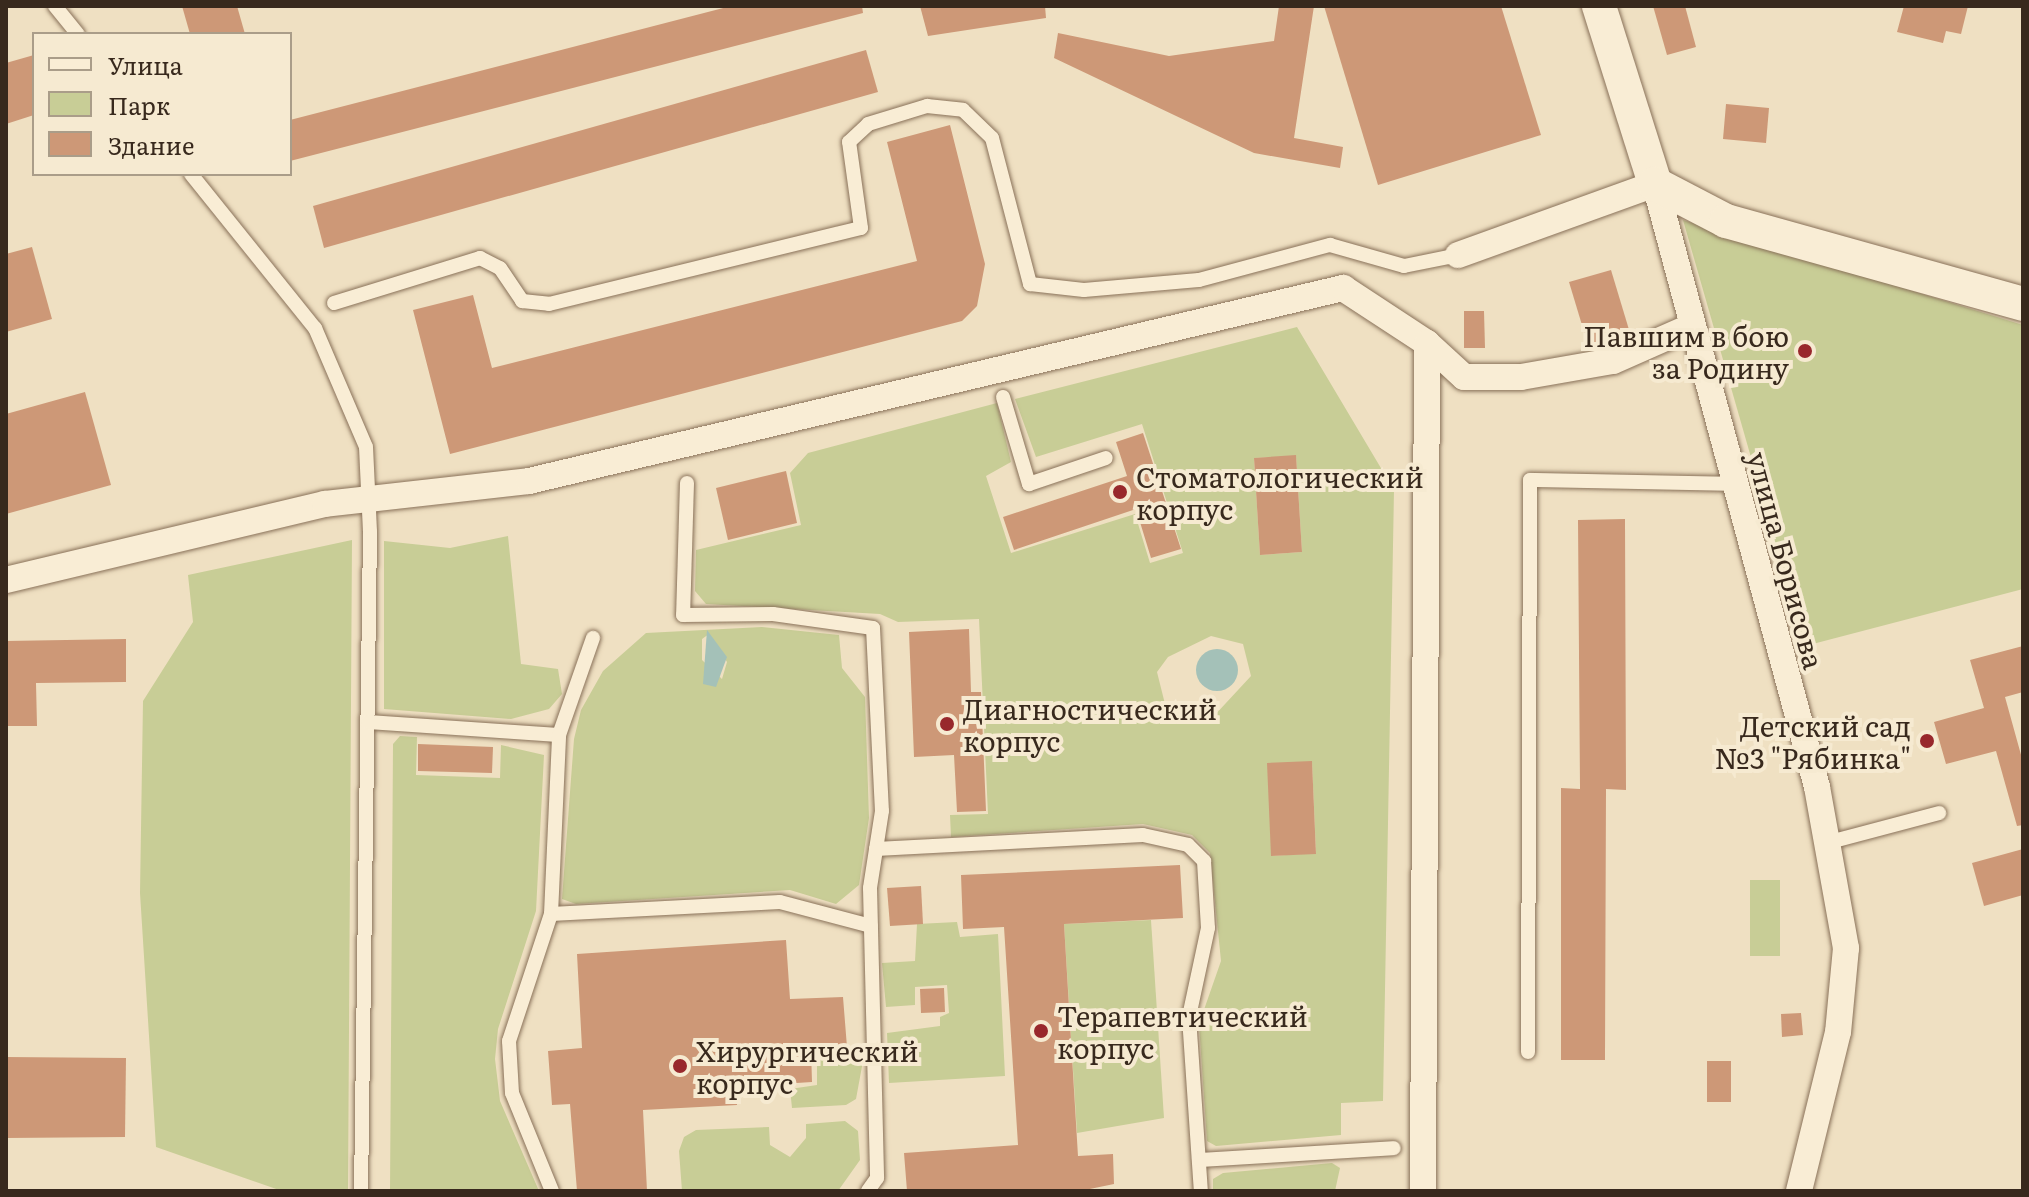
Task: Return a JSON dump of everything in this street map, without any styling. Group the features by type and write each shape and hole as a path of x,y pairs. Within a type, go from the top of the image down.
{"street":[{"path":"1599,6 1655,184 1726,221 2023,304"},
{"path":"1458,255 1655,184"},
{"name":"улица Борисова","path":"1655,184 1690,327 1830,842 1846,948 1838,1032 1799,1191"},
{"path":"6,580 325,504 529,481 1343,288 1427,343 1464,377 1521,377 1613,361 1690,327"},
{"path":"1423,1191 1427,343"}],"lane":[{"path":"55,6 76,32"},
{"path":"334,303 480,258 500,268 522,301 549,304 861,228 849,142 868,124 927,106 963,110 992,138 1030,284 1084,290 1199,280 1330,245 1404,266 1458,255"},
{"path":"193,176 315,328 366,447 370,499 361,1191"},
{"path":"1003,397 1029,484 1106,458"},
{"path":"1528,1052 1530,480 1733,484"},
{"path":"687,483 683,615 773,614 873,628 882,811 871,926 877,1178 868,1191"},
{"path":"552,1191 512,1093 509,1041 551,914 559,735 593,638"},
{"path":"368,722 559,735"},
{"path":"1830,842 1939,813"},
{"path":"876,849 1143,835 1188,845 1204,861 1208,928 1189,1017 1201,1191"},
{"path":"551,914 780,902 871,926"},
{"path":"1199,1160 1394,1148"}],"green space":[{"path":"1683,220 2023,325 2023,589 1805,646"},
{"path":"1297,327 1394,490 1383,1101 1341,1103 1341,1135 1216,1146 1207,1141 1199,1024 1221,961 1210,853 1192,835 1143,824 951,837 950,815 988,814 979,619 898,622 880,614 706,604 695,591 696,550 801,525 790,473 808,453 997,403 1011,462 986,476 1011,553 1135,514 1150,563 1183,553 1142,424 1036,457 1015,399","holes":["1296,456 1302,552 1260,555 1254,458","1211,636 1243,644 1251,676 1213,717 1184,719 1166,708 1157,672 1168,657","1312,762 1316,853 1272,856"]},
{"path":"508,536 521,664 558,669 562,694 549,709 511,719 384,709 384,541 450,548"},
{"path":"352,540 348,1191 282,1191 156,1147 140,893 143,701 193,622 188,575"},
{"path":"762,627 839,635 842,668 865,697 869,818 859,885 836,904 790,890 576,904 562,899 574,739 581,710 603,671 646,633","holes":["709,634 727,662 722,679 702,660 702,639"]},
{"path":"400,736 417,737 416,775 500,778 501,745 544,755 536,911 498,1029 495,1059 500,1101 539,1191 390,1191 393,744"},
{"path":"1750,880 1780,880 1780,956 1750,956"},
{"path":"1151,920 1164,1118 1077,1133 1064,924"},
{"path":"957,922 960,937 998,934 1005,1076 889,1083 887,1033 940,1026 940,1017 949,1013 947,985 915,987 915,1005 886,1007 882,963 915,961 917,924"},
{"path":"865,1050 856,1099 846,1105 792,1108 790,1089 817,1085 817,1055"},
{"path":"845,1121 858,1131 860,1160 838,1191 682,1191 679,1151 684,1137 696,1130 769,1127 770,1145 790,1157 806,1138 806,1124"},
{"path":"1332,1163 1340,1168 1335,1191 1213,1191 1213,1179 1223,1173"}],"water":[{"path":"707,630 727,657 716,687 703,684"},
{"path":"1217,649 1232,655 1238,670 1232,685 1217,691 1202,685 1196,670 1202,655"}],"building":[{"path":"182,6 237,6 244,32 189,32"},
{"path":"731,6 862,6 863,13 292,160 292,119"},
{"path":"920,6 1045,6 1046,18 928,36"},
{"path":"1279,6 1314,6 1294,138 1343,147 1340,168 1254,153 1054,58 1058,33 1169,56 1274,41"},
{"path":"1324,6 1501,6 1541,135 1378,185"},
{"path":"1653,6 1685,6 1696,47 1667,55"},
{"path":"1904,6 1968,6 1961,34 1946,31 1943,43 1897,32"},
{"path":"866,50 878,92 324,248 313,206"},
{"path":"32,56 32,116 6,124 6,63"},
{"path":"1726,104 1769,108 1766,143 1723,139"},
{"path":"950,125 985,264 977,306 962,321 450,454 413,310 473,295 492,368 917,261 887,142"},
{"path":"32,247 52,319 6,332 6,254"},
{"path":"1611,270 1630,333 1588,345 1569,282"},
{"path":"1464,311 1484,311 1485,348 1464,348"},
{"path":"85,392 111,485 6,514 6,414"},
{"name":"Стоматологический корпус","path":"1143,433 1181,549 1151,558 1136,509 1014,550 1003,517 1127,476 1116,442"},
{"path":"1296,455 1302,552 1260,555 1254,458"},
{"path":"786,471 797,523 728,540 716,488"},
{"path":"1625,519 1626,790 1606,789 1605,1060 1561,1060 1561,788 1580,789 1578,520"},
{"name":"Диагностический корпус","path":"969,629 971,692 981,692 986,811 957,812 954,755 914,757 909,632"},
{"path":"126,639 126,682 36,683 37,726 6,726 6,641"},
{"path":"2023,646 2023,692 2005,697 2023,762 2023,825 2017,826 1996,751 1946,764 1934,722 1984,708 1970,660"},
{"path":"418,744 493,747 492,773 418,771"},
{"path":"1312,761 1316,854 1271,856 1267,763"},
{"path":"2023,849 2023,895 1984,906 1972,863"},
{"name":"Терапевтический корпус","path":"1180,865 1183,918 1064,924 1078,1156 1113,1154 1114,1184 1080,1191 907,1191 904,1153 1018,1145 1004,927 963,929 961,875"},
{"path":"921,886 923,924 890,926 887,888"},
{"name":"Хирургический корпус","path":"786,940 790,999 843,997 847,1047 811,1049 812,1082 737,1087 737,1105 643,1110 647,1191 577,1191 570,1104 552,1105 548,1051 582,1048 577,954"},
{"path":"944,988 945,1012 921,1013 920,989"},
{"path":"1801,1013 1803,1035 1782,1037 1781,1014"},
{"path":"6,1057 126,1058 125,1137 6,1138"},
{"path":"1707,1061 1731,1061 1731,1102 1707,1102"}],"place":[{"name":"Павшим в бою за Родину","path":"1805,351"},
{"name":"Стоматологический корпус","path":"1120,492"},
{"name":"Диагностический корпус","path":"947,724"},
{"name":"Детский сад №3 \"Рябинка\"","path":"1927,741"},
{"name":"Терапевтический корпус","path":"1041,1031"},
{"name":"Хирургический корпус","path":"680,1066"}]}
